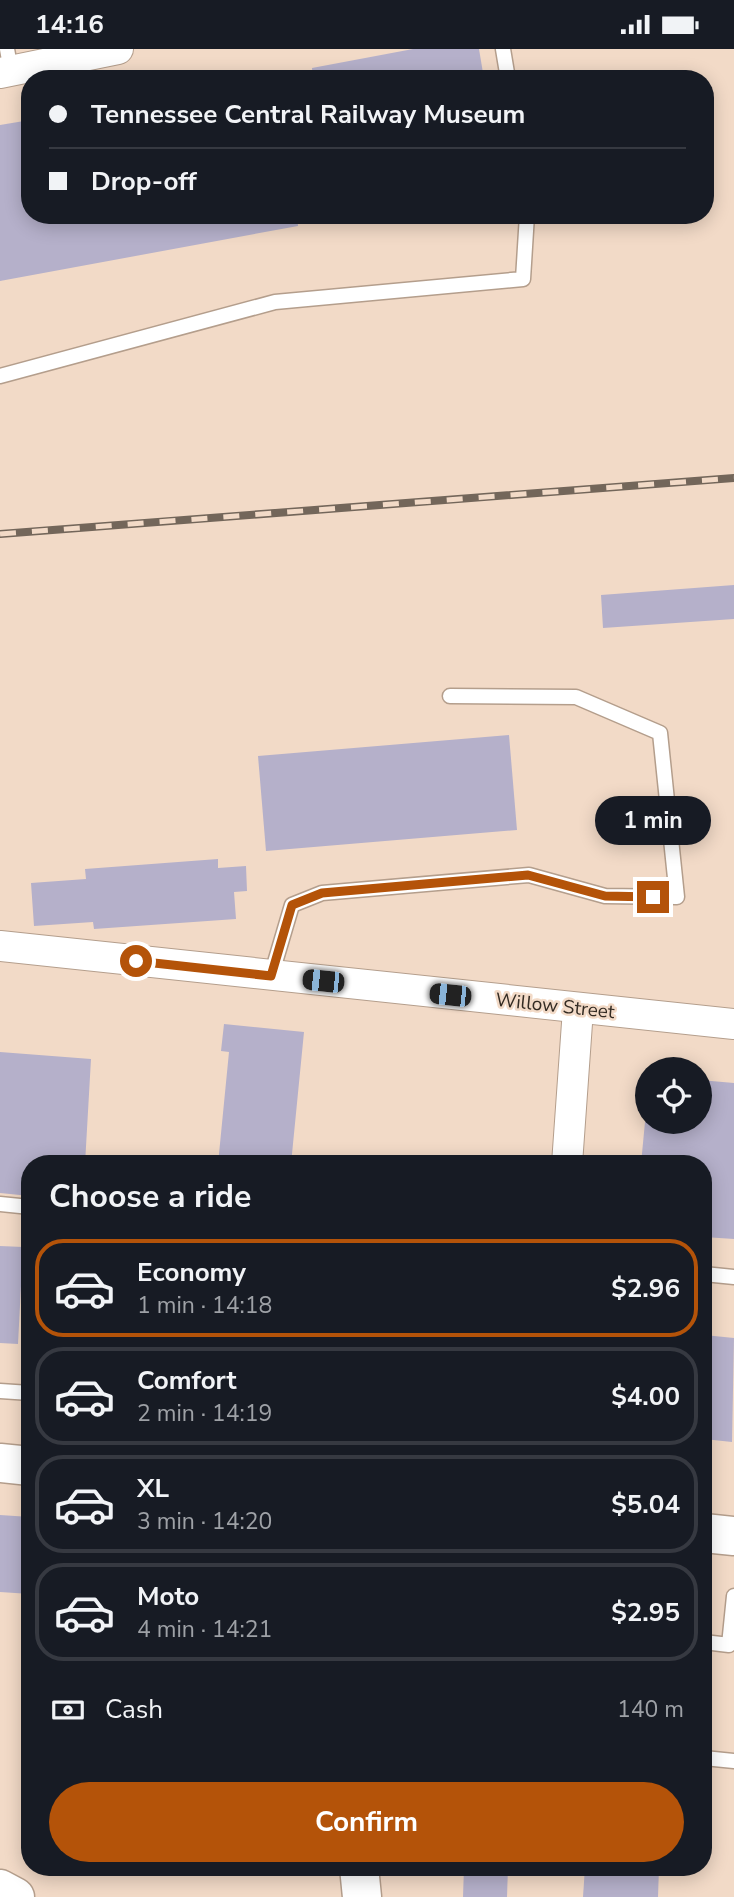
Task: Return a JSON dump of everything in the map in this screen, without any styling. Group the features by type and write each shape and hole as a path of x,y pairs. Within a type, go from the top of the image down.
{"main road":[{"path":"0,1463 21,1465"},
{"path":"712,1534 734,1537"},
{"path":"360,1876 362,1897"},
{"path":"0,1889 15,1897"}],"street":[{"path":"6,64 118,49"},
{"name":"Willow Street","path":"0,946 734,1024"},
{"path":"568,1155 578,1009"}],"lane":[{"path":"503,49 506,70"},
{"path":"0,376 275,302 523,279 526,224"},
{"path":"271,976 292,905 322,893 528,875 605,896 677,897 660,733 576,697 450,696"},
{"path":"0,1204 21,1206"},
{"path":"712,1275 734,1277"},
{"path":"0,1391 21,1392"},
{"path":"712,1643 729,1645 734,1596"},
{"path":"712,1759 734,1761"}],"building":[{"path":"413,49 479,49 482,70 312,70"},
{"path":"21,122 21,224 298,226 0,281 0,125"},
{"path":"734,585 734,619 603,628 601,595"},
{"path":"509,735 517,830 266,851 258,756"},
{"path":"218,859 218,868 246,866 247,891 234,892 236,919 94,929 93,922 34,926 31,883 86,879 85,869"},
{"path":"224,1024 304,1032 292,1155 219,1155 229,1052 221,1051"},
{"path":"0,1052 91,1059 86,1155 21,1155 21,1195 0,1193"},
{"path":"712,1081 734,1083 734,1239 712,1238 712,1155 642,1155 644,1134 712,1134"},
{"path":"0,1246 21,1247 18,1344 0,1343"},
{"path":"712,1336 734,1338 732,1442 712,1440"},
{"path":"0,1515 21,1516 21,1593 0,1592"},
{"path":"464,1876 508,1876 507,1897 463,1897"},
{"path":"584,1876 659,1876 658,1897 583,1897"}],"railway":[{"path":"0,534 734,478"}],"route":[{"path":"136,961 271,976 292,905 322,893 528,875 605,896 653,897"}]}
